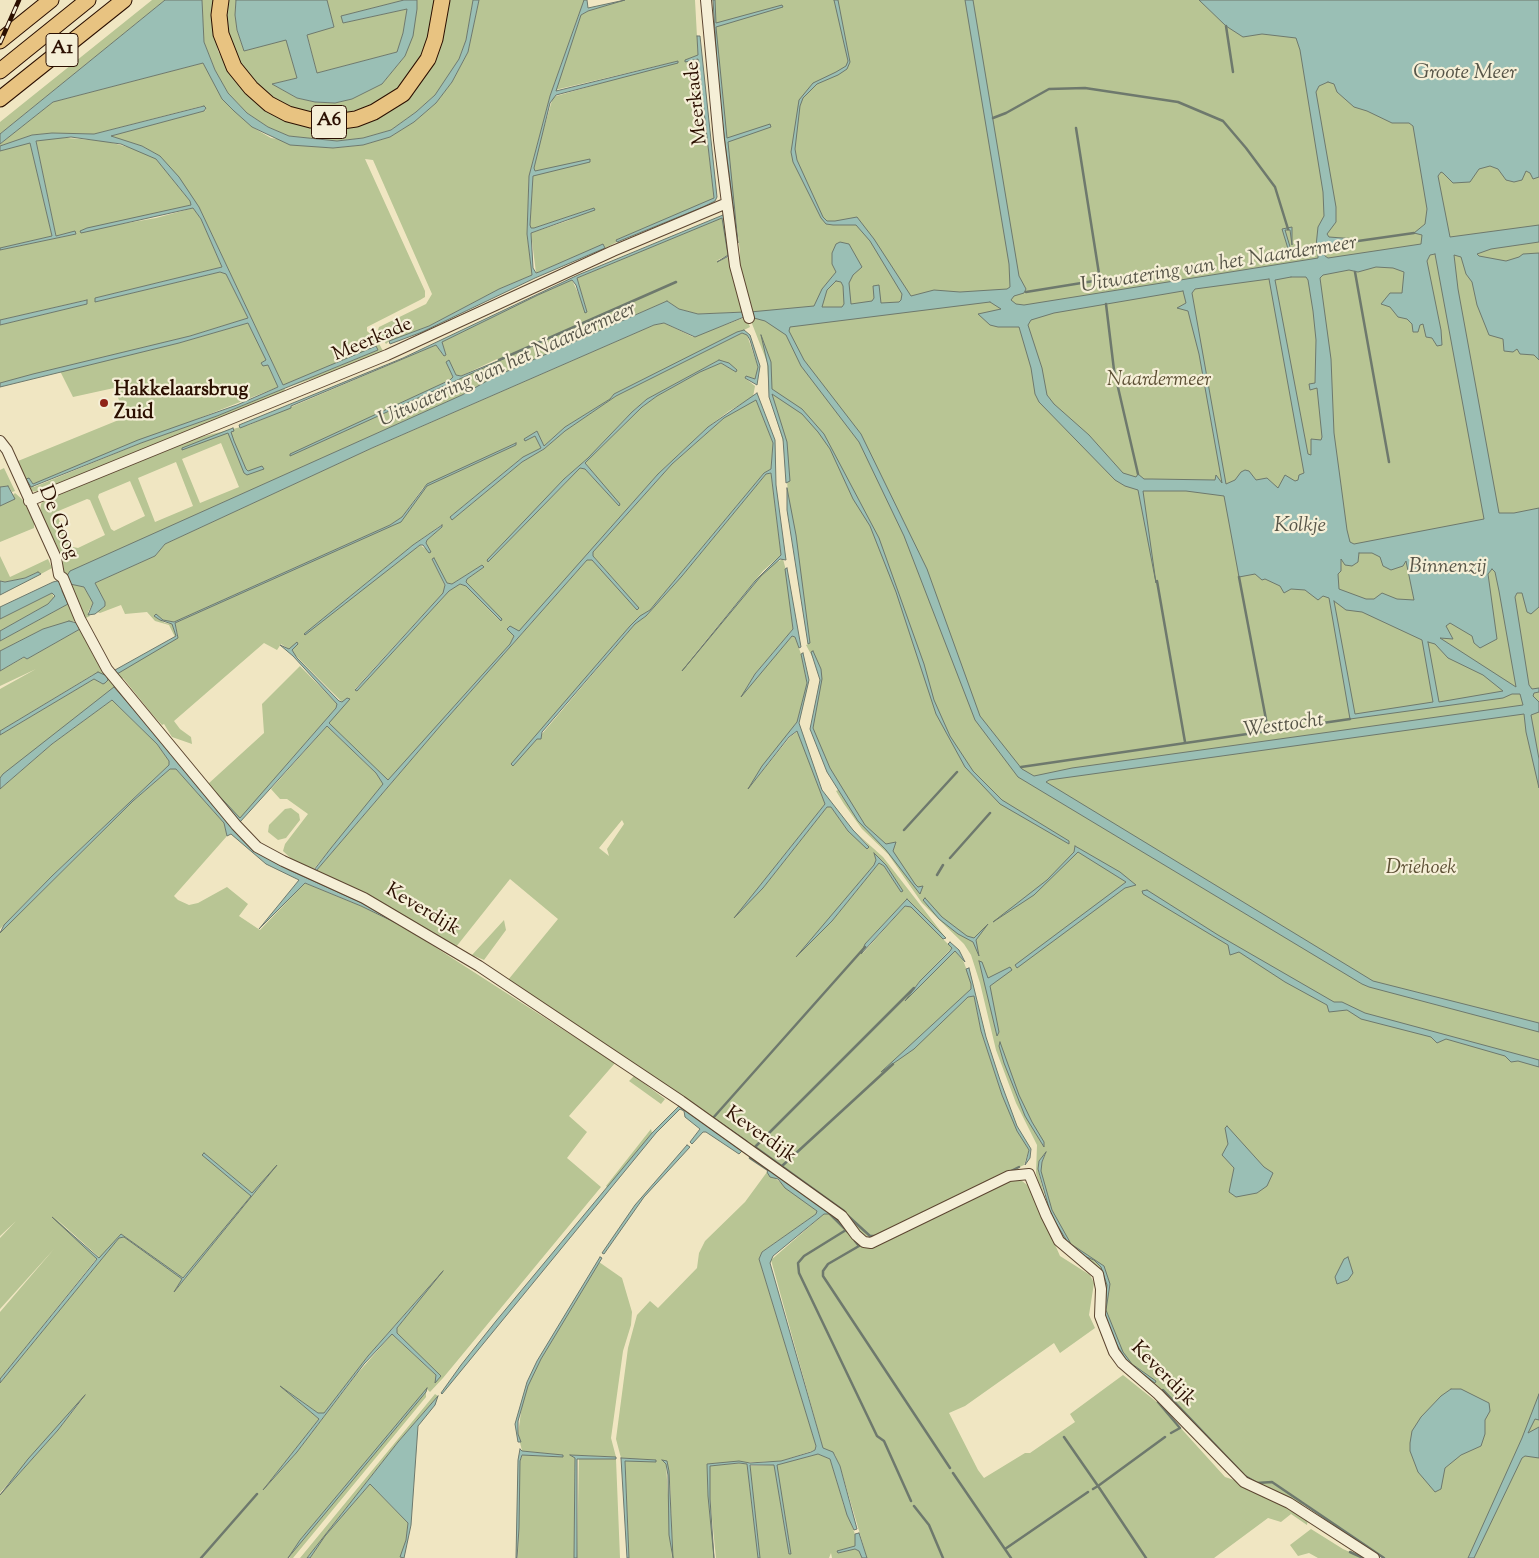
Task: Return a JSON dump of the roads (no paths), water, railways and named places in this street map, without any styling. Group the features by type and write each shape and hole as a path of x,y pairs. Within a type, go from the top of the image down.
{"highway":[{"name":"A1","path":"0,71 88,0"},
{"name":"A1","path":"0,99 124,0"},
{"name":"A6","path":"221,0 219,15 221,34 234,67 251,88 269,104 288,114 311,120 335,122 356,119 374,112 403,94 428,59 435,39 442,0"},
{"name":"A1","path":"0,40 46,3"}],"street":[{"name":"Meerkade","path":"706,0 718,140 735,266 748,314"},
{"name":"Meerkade","path":"29,501 387,355 613,251 727,203"},
{"name":"De Goog","path":"0,441 7,450 56,558 59,575 65,582 80,619"},
{"name":"Keverdijk","path":"80,619 98,656 124,691 257,847 282,861 364,898 479,966 681,1102 842,1216 856,1235 864,1242 872,1243 1009,1176 1029,1174 1046,1216 1060,1241 1098,1274 1101,1289 1099,1312 1102,1324 1122,1363 1158,1394 1244,1482 1289,1502 1374,1558"}],"water":[{"path":"165,0 202,0 204,42 215,70 228,93 247,113 268,127 289,136 337,141 363,138 391,130 435,95 459,59 466,40 473,0 479,0 468,52 452,82 436,103 414,122 390,137 363,145 333,148 290,145 252,127 234,111 222,99 203,63 53,102 0,144 0,134"},
{"path":"236,0 327,0 334,27 307,35 317,73 397,52 403,33 407,9 343,23 341,16 404,0 417,0 417,9 413,36 405,56 382,84 352,99 335,103 315,102 297,98 272,84 297,78 286,40 244,51 237,30"},
{"path":"584,0 587,0 588,8 625,0 588,11 581,15 556,91 678,61 678,63 556,95 550,103 534,168 535,171 590,159 590,162 533,176 531,228 594,208 595,210 531,233 533,268 536,273 603,244 605,248 535,278 422,332 390,344 389,341 429,326 499,289 532,275 527,234 529,176 550,96"},
{"path":"713,0 715,0 716,23 782,5 783,7 716,27 727,138 770,124 771,127 728,142 738,243 719,96"},
{"path":"834,0 838,0 850,62 847,69 817,84 803,98 800,106 795,149 797,160 823,217 827,221 835,221 857,217 874,239 911,296 934,290 960,292 1007,289 1010,287 1009,264 965,0 973,0 1019,276 1026,289 1024,293 1014,296 1011,300 1016,304 1024,305 1318,258 1318,250 1289,252 1282,229 1292,227 1292,245 1290,230 1285,230 1291,250 1316,246 1318,227 1324,216 1323,192 1300,50 1296,38 1262,34 1243,37 1226,26 1199,0 1539,0 1539,177 1533,179 1530,173 1526,171 1522,180 1514,182 1506,180 1498,169 1490,166 1479,169 1470,182 1453,183 1441,172 1438,176 1450,237 1539,225 1539,242 1491,249 1477,254 1506,261 1523,254 1539,253 1539,360 1534,355 1520,354 1517,349 1513,352 1504,351 1503,339 1489,335 1477,305 1472,282 1466,274 1461,257 1454,255 1458,289 1499,513 1514,513 1539,508 1539,607 1531,614 1527,612 1522,593 1517,593 1515,597 1529,685 1532,689 1539,688 1539,692 1534,693 1533,696 1539,702 1539,712 1531,715 1539,759 1539,788 1526,732 1524,714 1049,780 1046,782 1373,981 1539,1023 1539,1032 1362,984 1018,777 975,720 904,536 859,442 801,366 786,335 765,321 754,318 750,312 814,306 822,289 836,272 832,264 832,253 836,244 840,242 849,244 862,267 853,275 849,283 851,304 872,301 874,298 873,286 879,285 881,303 899,302 901,300 902,294 870,241 856,225 826,224 821,218 793,162 791,152 799,100 813,83 846,66 848,61","holes":["1328,82 1334,84 1337,92 1354,107 1392,123 1409,123 1413,126 1427,209 1425,224 1414,233 1422,235 1421,244 1328,258 1325,256 1323,252 1326,247 1353,243 1356,239 1329,237 1327,234 1336,222 1336,207 1316,92 1319,86","1435,254 1484,519 1354,544 1350,542 1347,530 1334,433 1331,359 1320,278 1323,275 1349,270 1358,272 1376,267 1393,268 1404,272 1402,293 1390,293 1381,304 1390,307 1398,317 1407,319 1412,324 1413,332 1418,332 1420,325 1423,324 1426,337 1432,338 1437,346 1442,345 1441,330 1427,261 1430,255","1291,277 1306,277 1308,280 1316,340 1315,383 1309,384 1310,390 1317,388 1322,437 1321,440 1311,439 1311,455 1308,454 1275,280","1269,279 1304,473 1299,475 1298,480 1295,481 1285,475 1278,488 1267,478 1256,480 1249,471 1245,470 1235,480 1226,484 1192,293 1195,289","836,281 841,282 844,304 842,307 822,307 827,290","1183,291 1186,303 1177,308 1188,311 1199,354 1222,483 1216,475 1215,480 1144,479 1138,474 1136,477 1123,473 1089,435 1054,404 1047,395 1042,368 1028,325 1031,320 1054,313","990,302 1001,309 978,314 990,325 1019,327 1031,368 1035,394 1039,402 1115,480 1125,486 1138,490 1156,583 1143,491 1186,491 1224,496 1239,577 1255,574 1262,580 1265,579 1280,586 1284,593 1291,589 1305,590 1318,600 1323,596 1329,598 1350,719 1503,698 1512,694 1520,694 1523,705 1072,768 1034,776 1022,769 980,716 927,569 861,434 804,360 789,331 790,327","1359,553 1372,553 1380,557 1383,566 1391,570 1403,566 1406,561 1414,600 1397,599 1382,593 1374,599 1366,599 1339,589 1338,574 1341,571 1341,559 1345,565 1352,566 1358,562","1492,569 1495,572 1499,591 1516,687 1440,638 1453,639 1446,626 1450,623 1472,636 1474,643 1480,648 1497,639 1488,574","1334,601 1346,610 1362,612 1422,640 1433,702 1355,714","1428,642 1435,644 1448,658 1483,675 1503,691 1439,702"]},
{"path":"697,36 700,36 717,197 715,201 703,207 617,242 616,240 714,198 698,59 685,62 685,60 698,55"},
{"path":"204,106 206,108 204,111 111,136 142,146 160,156 179,177 199,207 283,385 376,346 378,350 217,416 141,443 31,487 26,479 29,478 33,484 138,440 237,405 278,387 268,365 263,366 261,363 266,360 248,323 179,343 0,387 0,383 190,336 248,318 226,274 220,272 95,302 95,298 222,267 201,219 193,208 81,233 80,231 87,228 191,205 190,201 156,159 121,144 71,137 36,141 56,236 75,231 76,234 0,250 0,248 52,236 30,143 0,151 0,146 32,135 52,133 94,134"},
{"path":"723,215 726,220 729,256 717,262 728,255 722,218 577,278 587,312 585,313 576,285 572,280 442,342 446,355 444,356 436,345 240,428 239,425 403,358 578,275"},
{"path":"87,300 87,304 0,325 0,320"},
{"path":"667,301 679,309 698,314 745,312 744,317 695,337 664,323 654,325 372,448 165,544 155,556 95,583 105,602 105,606 95,614 88,615 93,603 84,587 70,584 63,587 62,591 68,604 0,641 0,631 48,604 55,596 52,593 0,619 0,607 53,582 65,579 70,571 462,395 494,377"},
{"path":"744,330 750,335 760,366 757,385 745,378 746,376 755,379 758,367 750,340 747,335 742,333 616,396 565,431 544,449 522,462 452,520 450,517 523,457 541,448 535,436 525,441 524,439 537,431 544,446 565,427 610,399 614,394"},
{"path":"761,335 771,362 772,389 802,409 824,434 879,538 924,664 934,700 950,736 973,771 1002,800 1069,841 1069,844 1000,804 965,767 936,714 896,592 870,526 853,499 830,449 818,432 802,414 772,394 787,442 790,481 786,483 783,439 769,397 768,366"},
{"path":"505,358 290,456 290,454 450,380 453,377 446,362 449,360 456,375 461,376"},
{"path":"719,360 729,363 737,370 736,372 721,363 700,372 657,396 642,407 585,463 620,504 619,506 585,469 580,468 488,562 487,560 564,479 588,458 632,412 647,399"},
{"path":"757,393 775,440 776,485 786,560 780,559 761,576 682,671 755,581 781,555 771,473 766,474 682,576 646,616 635,624 542,732 541,739 537,739 513,766 511,764 630,626 640,616 650,610 764,473 771,469 773,443 756,400 724,418 672,464 593,552 593,556 639,608 637,610 592,560 587,560 441,725 316,871 314,870 383,784 376,773 327,726 240,822 207,783 240,818 336,708 337,704 293,656 280,645 289,649 297,642 298,644 292,650 297,658 339,701 342,702 347,698 350,699 329,723 388,780 510,644 514,636 507,629 510,626 519,631 658,474 708,427"},
{"path":"233,428 234,431 231,432 246,469 248,471 262,466 264,469 247,475 244,473 228,433 182,450 182,448"},
{"path":"516,443 516,445 427,486 401,522 175,623 178,638 117,674 112,670 176,636 172,624 160,620 154,616 156,614 163,620 174,622 390,525 402,517 427,484"},
{"path":"8,486 15,499 0,506 0,487"},
{"path":"787,488 796,535 810,643 808,644 787,510"},
{"path":"442,525 427,540 426,543 431,552 429,553 423,545 420,545 304,634 413,545"},
{"path":"434,558 447,583 452,584 482,565 484,567 467,579 466,582 502,619 501,621 466,586 460,584 449,591 357,691 355,690 443,593 445,585 432,559"},
{"path":"787,568 801,647 799,648 795,637 792,636 741,697 755,674 793,629 785,569"},
{"path":"38,572 41,574 0,595 0,581 5,582 25,578"},
{"path":"69,621 77,623 80,629 27,659 24,657 0,671 0,651 43,629"},
{"path":"813,651 821,669 822,679 813,728 830,768 865,825 886,844 896,842 893,851 915,884 918,887 923,886 920,894 886,850 858,821 827,772 810,729 820,680 811,652"},
{"path":"803,653 809,680 799,723 822,790 853,830 869,847 867,849 848,831 831,807 827,807 763,888 734,918 825,804 797,731 789,737 748,789 762,766 797,722 807,683 801,654"},
{"path":"98,672 107,676 108,680 105,683 103,684 94,679 0,735 0,731"},
{"path":"114,687 258,853 289,870 382,912 397,921 396,923 305,883 259,929 299,880 266,864 231,834 227,836 224,823 176,769 170,769 133,801 0,933 4,925 52,876 169,765 169,761 157,744 112,700 52,744 0,789 0,778 3,774"},
{"path":"1075,846 1120,872 1136,885 1125,888 1017,968 1015,965 1126,882 1078,852 1034,895 993,922 1047,880 1074,852"},
{"path":"874,853 886,865 903,891 901,892 884,866 879,863 832,921 796,957 874,865 876,860"},
{"path":"1147,890 1218,935 1334,1002 1342,1002 1365,1013 1539,1060 1539,1067 1518,1061 1511,1062 1505,1056 1446,1039 1437,1043 1431,1037 1361,1019 1347,1010 1329,1012 1327,1005 1285,982 1239,952 1230,955 1228,945 1143,894 1142,891"},
{"path":"925,898 942,917 967,936 974,938 988,924 976,940 979,956 973,942 958,934 939,919 923,900"},
{"path":"907,899 946,938 943,939 911,907 905,906 861,954 865,944"},
{"path":"950,942 959,950 965,962 955,951 905,1001 920,981 950,951 952,948 948,944"},
{"path":"979,961 982,962 988,978 1010,967 1012,970 990,986 999,1032 997,1036"},
{"path":"969,968 986,1037 1000,1080 1017,1126 1031,1149 1030,1158 1025,1165 1029,1150 1017,1131 1002,1095 981,1031 974,996 968,997 914,1049 881,1072 971,989 966,969"},
{"path":"1000,1042 1019,1095 1044,1142 1044,1147 1025,1116 1004,1063 999,1046"},
{"path":"679,1106 742,1151 739,1154 706,1132 703,1132 692,1144 690,1142 700,1129 685,1117 684,1111 680,1109 656,1133 442,1394 461,1365 496,1321 652,1133"},
{"path":"1227,1126 1264,1167 1273,1173 1267,1186 1257,1193 1236,1197 1229,1192 1234,1168 1222,1155 1228,1144 1225,1128"},
{"path":"687,1145 690,1147 644,1197 604,1254 602,1253 635,1205"},
{"path":"1046,1152 1041,1171 1052,1210 1071,1244 1104,1266 1110,1284 1106,1310 1123,1352 1132,1364 1156,1381 1155,1383 1128,1363 1117,1345 1104,1314 1107,1285 1101,1267 1094,1260 1081,1255 1067,1241 1051,1215 1038,1169 1039,1161"},
{"path":"204,1153 252,1193 277,1165 174,1292 182,1279 124,1237 119,1238 0,1383 0,1379 97,1259 52,1217 99,1258 121,1234 183,1278 251,1196 202,1155"},
{"path":"769,1169 830,1214 824,1214 773,1256 770,1263 823,1448 833,1452 840,1466 857,1529 854,1530 847,1515 830,1459 818,1454 777,1465 791,1554 789,1554 774,1465 750,1465 760,1558 758,1558 747,1464 710,1466 714,1558 707,1464 739,1461 750,1463 781,1461 811,1452 815,1450 816,1446 759,1259 762,1252 816,1214 817,1211 785,1188 778,1179 770,1177 767,1172"},
{"path":"600,1257 602,1258 541,1359 528,1386 518,1421 518,1434 521,1442 518,1442 515,1424 527,1382 537,1361"},
{"path":"1348,1257 1353,1273 1348,1280 1337,1284 1335,1277 1344,1259"},
{"path":"443,1271 397,1328 397,1333 441,1376 435,1383 436,1375 392,1334 364,1364 297,1452 263,1490 319,1419 280,1386 318,1413 324,1413 368,1356"},
{"path":"427,1388 426,1392 288,1558 300,1540"},
{"path":"1451,1389 1461,1389 1489,1403 1490,1411 1485,1420 1485,1434 1481,1446 1461,1455 1445,1468 1441,1489 1435,1492 1418,1472 1410,1451 1410,1443 1412,1431 1421,1417 1441,1396"},
{"path":"1539,1394 1539,1420 1535,1419 1528,1433 1539,1427 1539,1458 1525,1456 1522,1458 1474,1558 1468,1558 1522,1438"},
{"path":"85,1395 58,1430 0,1495 28,1459"},
{"path":"438,1396 435,1405 418,1426 411,1525 404,1558 400,1557 406,1540 408,1523 370,1484 325,1536 310,1558 307,1558 398,1442"},
{"path":"520,1449 522,1451 563,1455 563,1457 522,1455 520,1461 519,1528 516,1558 518,1460"},
{"path":"570,1455 616,1457 616,1459 577,1459 577,1558 574,1558 575,1458"},
{"path":"621,1458 656,1460 656,1462 625,1461 629,1558 627,1558"},
{"path":"662,1460 667,1461 669,1471 673,1558 669,1535 668,1475 666,1464"},
{"path":"859,1533 867,1558 862,1558 859,1551 855,1549 838,1553 837,1551 855,1546 855,1534"}],"waterway":[{"path":"1226,26 1233,72"},
{"path":"993,118 1006,113 1049,89 1085,88 1178,102 1223,121 1275,187 1288,229"},
{"name":"Uitwatering van het Naardermeer","path":"1026,292 1100,280 1076,128"},
{"name":"Uitwatering van het Naardermeer","path":"1351,242 1414,233"},
{"path":"1355,272 1389,462"},
{"name":"Uitwatering van het Naardermeer","path":"499,360 676,282"},
{"name":"Uitwatering van het Naardermeer","path":"1106,304 1114,370 1138,474"},
{"name":"Westtocht","path":"1239,577 1268,730"},
{"path":"1157,581 1185,742"},
{"name":"Westtocht","path":"1021,767 1350,719"},
{"path":"904,830 957,772"},
{"path":"950,858 990,813"},
{"path":"937,875 943,865"},
{"path":"747,1142 713,1118 865,947"},
{"path":"844,1211 755,1147 914,988"},
{"path":"782,1166 893,1064"},
{"path":"750,1158 768,1170"},
{"path":"1009,1172 1019,1167"},
{"path":"830,1214 845,1229"},
{"path":"847,1215 870,1236 876,1236"},
{"path":"848,1232 846,1230 804,1256 798,1263 799,1273 877,1436 884,1441 911,1501"},
{"path":"855,1241 859,1246 828,1264 823,1271 823,1276 950,1468"},
{"path":"1163,1390 1245,1476 1257,1483 1272,1482 1384,1558"},
{"path":"1158,1402 1180,1428 1171,1433"},
{"path":"1064,1437 1098,1486 1165,1437"},
{"path":"953,1473 1011,1558"},
{"path":"1093,1489 1098,1486 1146,1558"},
{"path":"1005,1549 1088,1492"},
{"path":"201,1558 257,1494"},
{"path":"914,1506 929,1525 943,1558"},
{"path":"1350,1552 1363,1558"}],"railway":[{"path":"0,43 19,0"}],"place":[{"name":"Hakkelaarsbrug Zuid","path":"104,403"}],"water label":[{"name":"Groote Meer","path":"1465,74"},
{"name":"Kolkje","path":"1300,527"},
{"name":"Binnenzij","path":"1448,568"}],"park label":[{"name":"Naardermeer","path":"1159,382"},
{"name":"Driehoek","path":"1421,870"}]}
